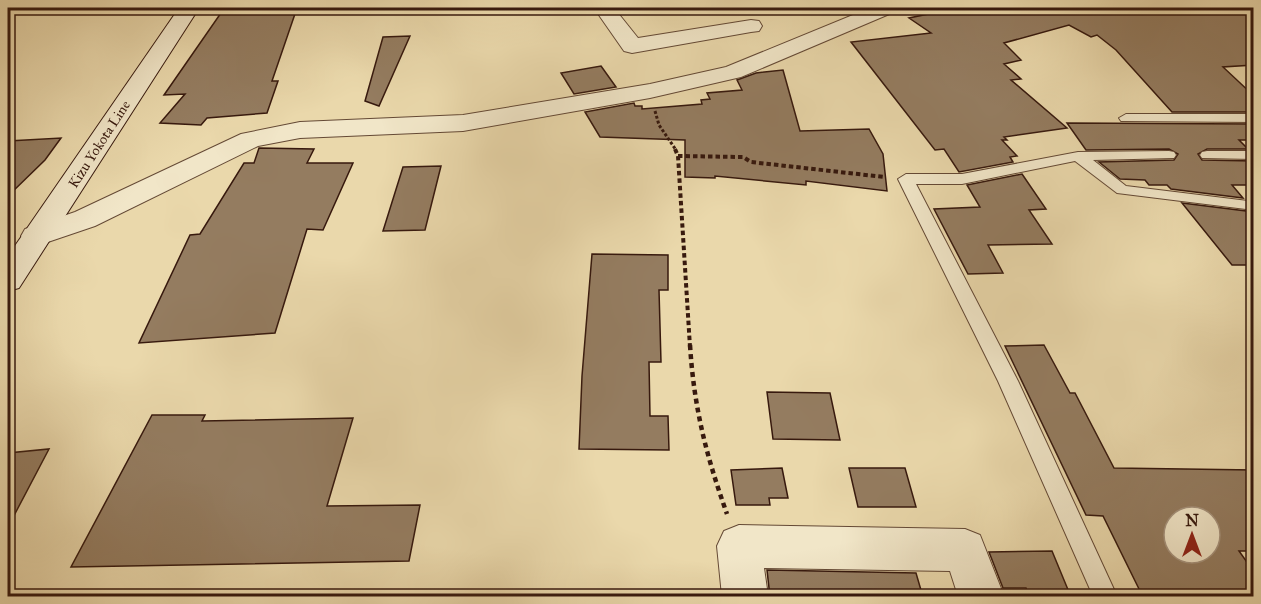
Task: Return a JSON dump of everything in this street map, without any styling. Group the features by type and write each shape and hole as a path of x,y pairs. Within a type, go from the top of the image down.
{"street":[{"name":"Kizu Yokota Line","path":"8,280 189,8"},
{"path":"604,8 632,46 751,26"},
{"path":"733,8 777,54"},
{"path":"36,236 85,219 250,140 275,134 463,123 517,116 650,91 733,72 887,8"},
{"path":"745,597 739,546 965,550 981,597"}],"lane":[{"path":"1126,118 1254,118"},
{"path":"1105,597 1008,381 906,179 962,179 1078,156 1169,154"},
{"path":"1207,154 1254,155"},
{"path":"1078,156 1122,190 1254,204"}],"path":[{"path":"650,91 657,126 675,146 678,156 693,390 706,455 739,546"},
{"path":"678,156 742,157 751,162 813,171 906,179"}],"building":[{"path":"297,8 272,81 278,81 267,113 207,118 201,125 160,123 185,94 164,95 223,10"},
{"path":"958,8 1201,8 1254,11 1254,65 1223,67 1254,96 1254,112 1172,112 1116,50 1097,35 1091,37 1069,25 1004,43 1021,60 1004,64 1021,79 1011,80 1067,128 1004,137 1007,140 1002,140 1017,156 1010,157 1013,162 959,172 944,149 935,150 851,42 931,33 909,18"},
{"path":"410,36 379,106 365,101 383,37"},
{"path":"601,66 616,87 574,94 561,73"},
{"path":"783,70 800,131 869,129 883,154 887,191 806,181 806,185 715,176 715,178 685,177 685,140 600,137 585,112 634,103 635,106 642,106 642,109 702,104 701,100 710,99 707,93 742,90 737,80 756,73"},
{"path":"1067,123 1254,124 1254,140 1239,140 1248,149 1207,149 1198,154 1202,160 1254,161 1254,185 1232,185 1243,198 1171,189 1167,185 1149,185 1145,180 1120,179 1099,162 1174,160 1178,154 1169,149 1086,150"},
{"path":"61,138 45,160 8,196 8,141"},
{"path":"259,148 314,149 307,163 353,163 323,230 307,229 275,333 139,343 190,235 200,234 244,163 254,163"},
{"path":"441,166 425,230 383,231 403,167"},
{"path":"1022,174 1046,209 1029,210 1052,244 988,245 1003,273 968,274 934,209 980,207 967,185"},
{"path":"1182,203 1254,212 1254,265 1232,265"},
{"path":"592,254 668,255 668,290 659,290 661,362 649,362 650,416 668,416 669,450 579,449 582,376"},
{"path":"1044,345 1070,393 1075,393 1114,468 1254,470 1254,551 1239,551 1254,572 1254,597 1143,597 1103,516 1086,515 1005,346"},
{"path":"767,392 830,393 840,440 773,439"},
{"path":"152,415 205,415 202,421 353,418 327,506 420,505 409,561 71,567"},
{"path":"49,449 8,527 8,453"},
{"path":"782,468 788,498 769,498 770,505 736,505 731,470"},
{"path":"849,468 905,468 916,507 858,507"},
{"path":"1052,551 1071,597 1029,597 1026,588 1003,588 989,552"},
{"path":"767,570 916,573 923,597 770,597"}]}
